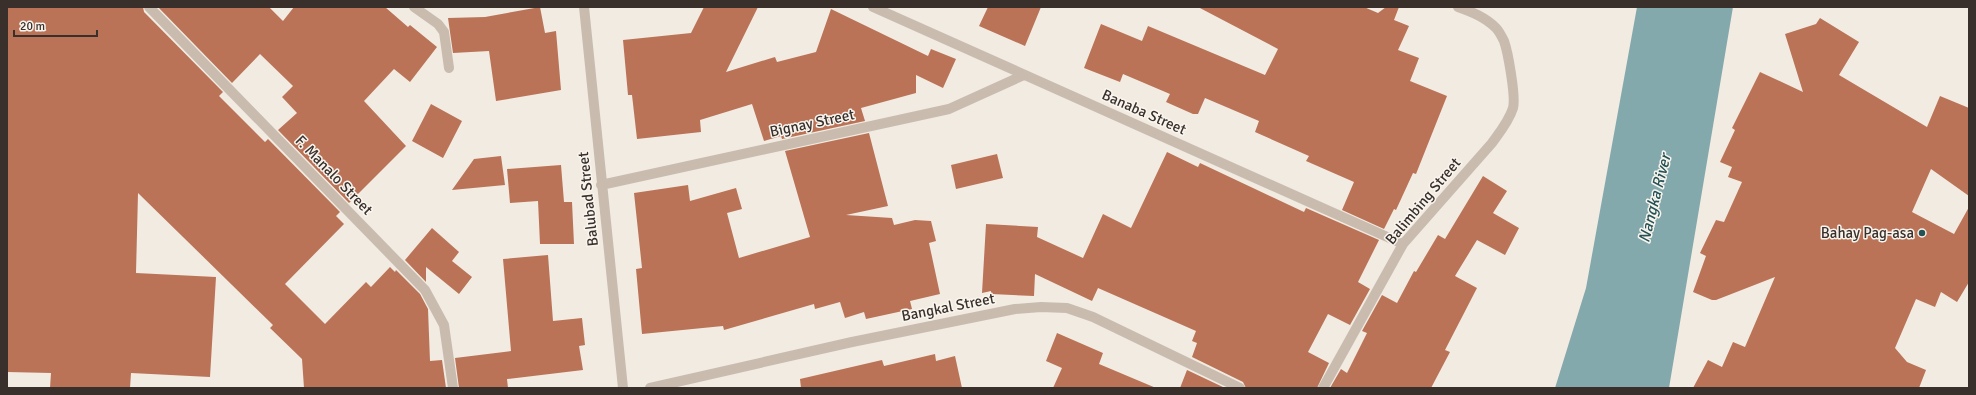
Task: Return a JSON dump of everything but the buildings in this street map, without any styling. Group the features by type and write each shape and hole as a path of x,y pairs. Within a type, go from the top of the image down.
{"street":[{"path":"414,7 438,24 444,32 449,68"},
{"name":"Balubad Street","path":"584,7 623,388"},
{"name":"Banaba Street","path":"873,7 1403,244"},
{"name":"Balimbing Street","path":"1323,388 1403,244 1492,142 1509,117 1513,107 1514,94 1504,41 1497,29 1480,16 1458,7"},
{"name":"F. Manalo Street","path":"153,8 425,290 444,325 453,388"},
{"name":"Bignay Street","path":"602,185 948,109 1024,75"},
{"name":"Bangkal Street","path":"650,388 860,340 1015,309 1041,307 1067,308 1093,317 1240,388"}],"water":[{"name":"Nangka River","path":"1637,7 1733,7 1669,388 1555,388 1586,288"}],"place":[{"name":"Bahay Pag-asa","path":"1922,233"}]}
